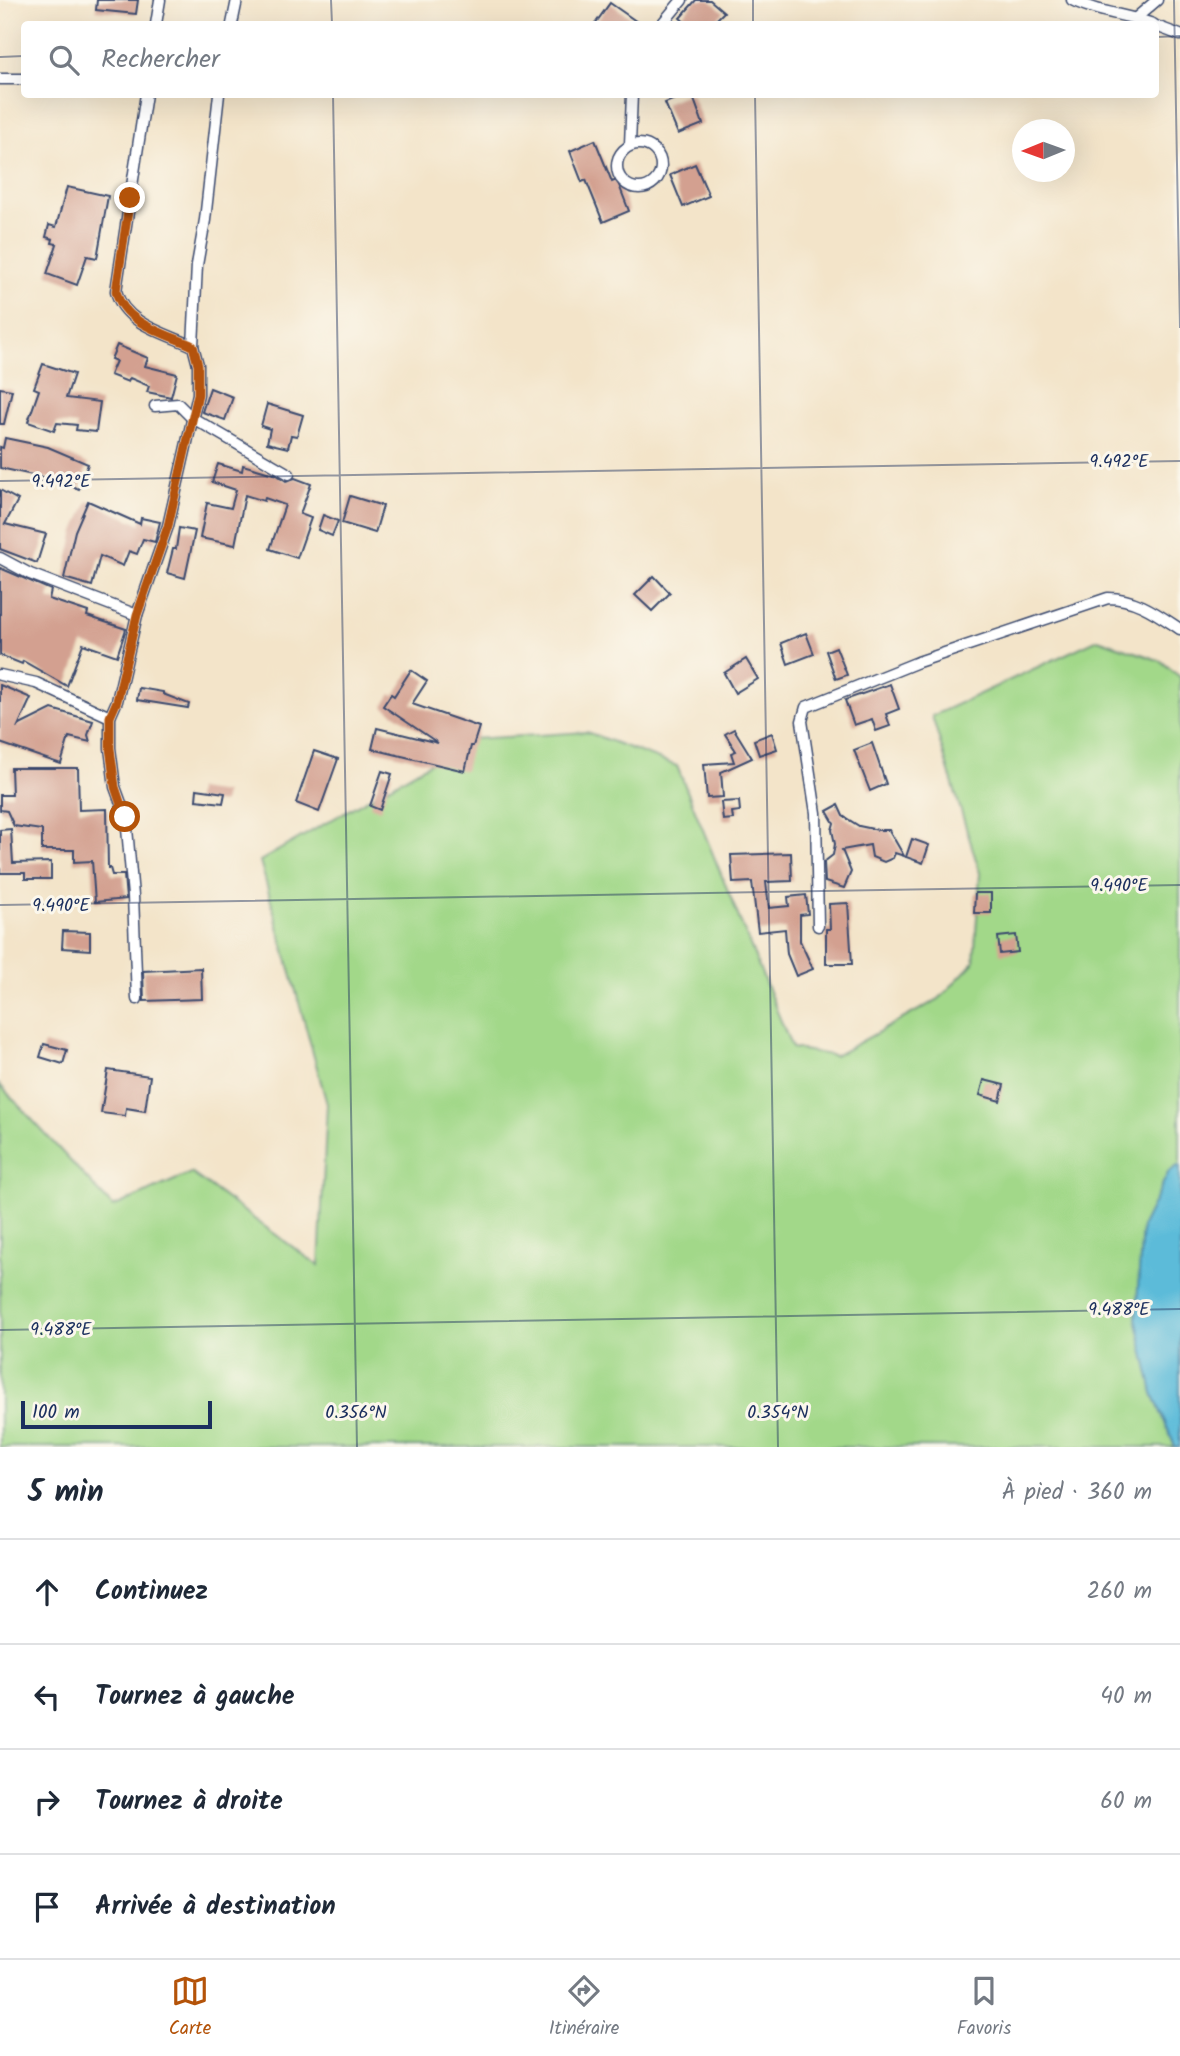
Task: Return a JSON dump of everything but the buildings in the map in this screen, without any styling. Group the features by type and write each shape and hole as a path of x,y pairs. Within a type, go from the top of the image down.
{"street":[{"path":"156,21 159,0"},
{"path":"233,21 237,0"},
{"path":"664,21 682,0"},
{"path":"1072,0 1109,14 1144,21"},
{"path":"1136,18 1157,0"},
{"path":"1159,27 1180,35"},
{"path":"0,79 21,79"},
{"path":"145,98 116,291 120,305 128,315 193,346"},
{"path":"137,999 133,896 125,817 115,787 110,748 110,717 117,701 137,615 168,526 198,394 199,376 193,346 197,265 205,220 219,98"},
{"path":"630,145 642,144 652,148 660,158 661,169 657,180 647,187 636,189 625,184 618,175 616,163 621,153 630,145 632,98"},
{"path":"155,406 178,404 191,417 289,474"},
{"path":"0,558 30,574 137,615"},
{"path":"818,926 816,813 802,721 806,707 918,662 1108,598 1124,598 1138,603 1180,629"},
{"path":"0,675 36,683 110,717"}],"green space":[{"path":"1098,639 1161,661 1180,677 1180,1165 1169,1171 1153,1393 1175,1447 0,1447 0,1085 113,1207 191,1173 319,1266 327,1104 260,861 472,739 587,732 677,766 792,1048 835,1056 939,999 974,962 980,873 932,716"}],"water":[{"path":"1180,1165 1180,1447 1175,1447 1153,1393 1136,1318 1142,1226 1169,1171"}],"route":[{"path":"125,817 115,787 110,748 110,717 117,701 137,615 168,526 198,394 199,376 193,346 128,315 120,305 116,291 118,269 130,198"}]}
